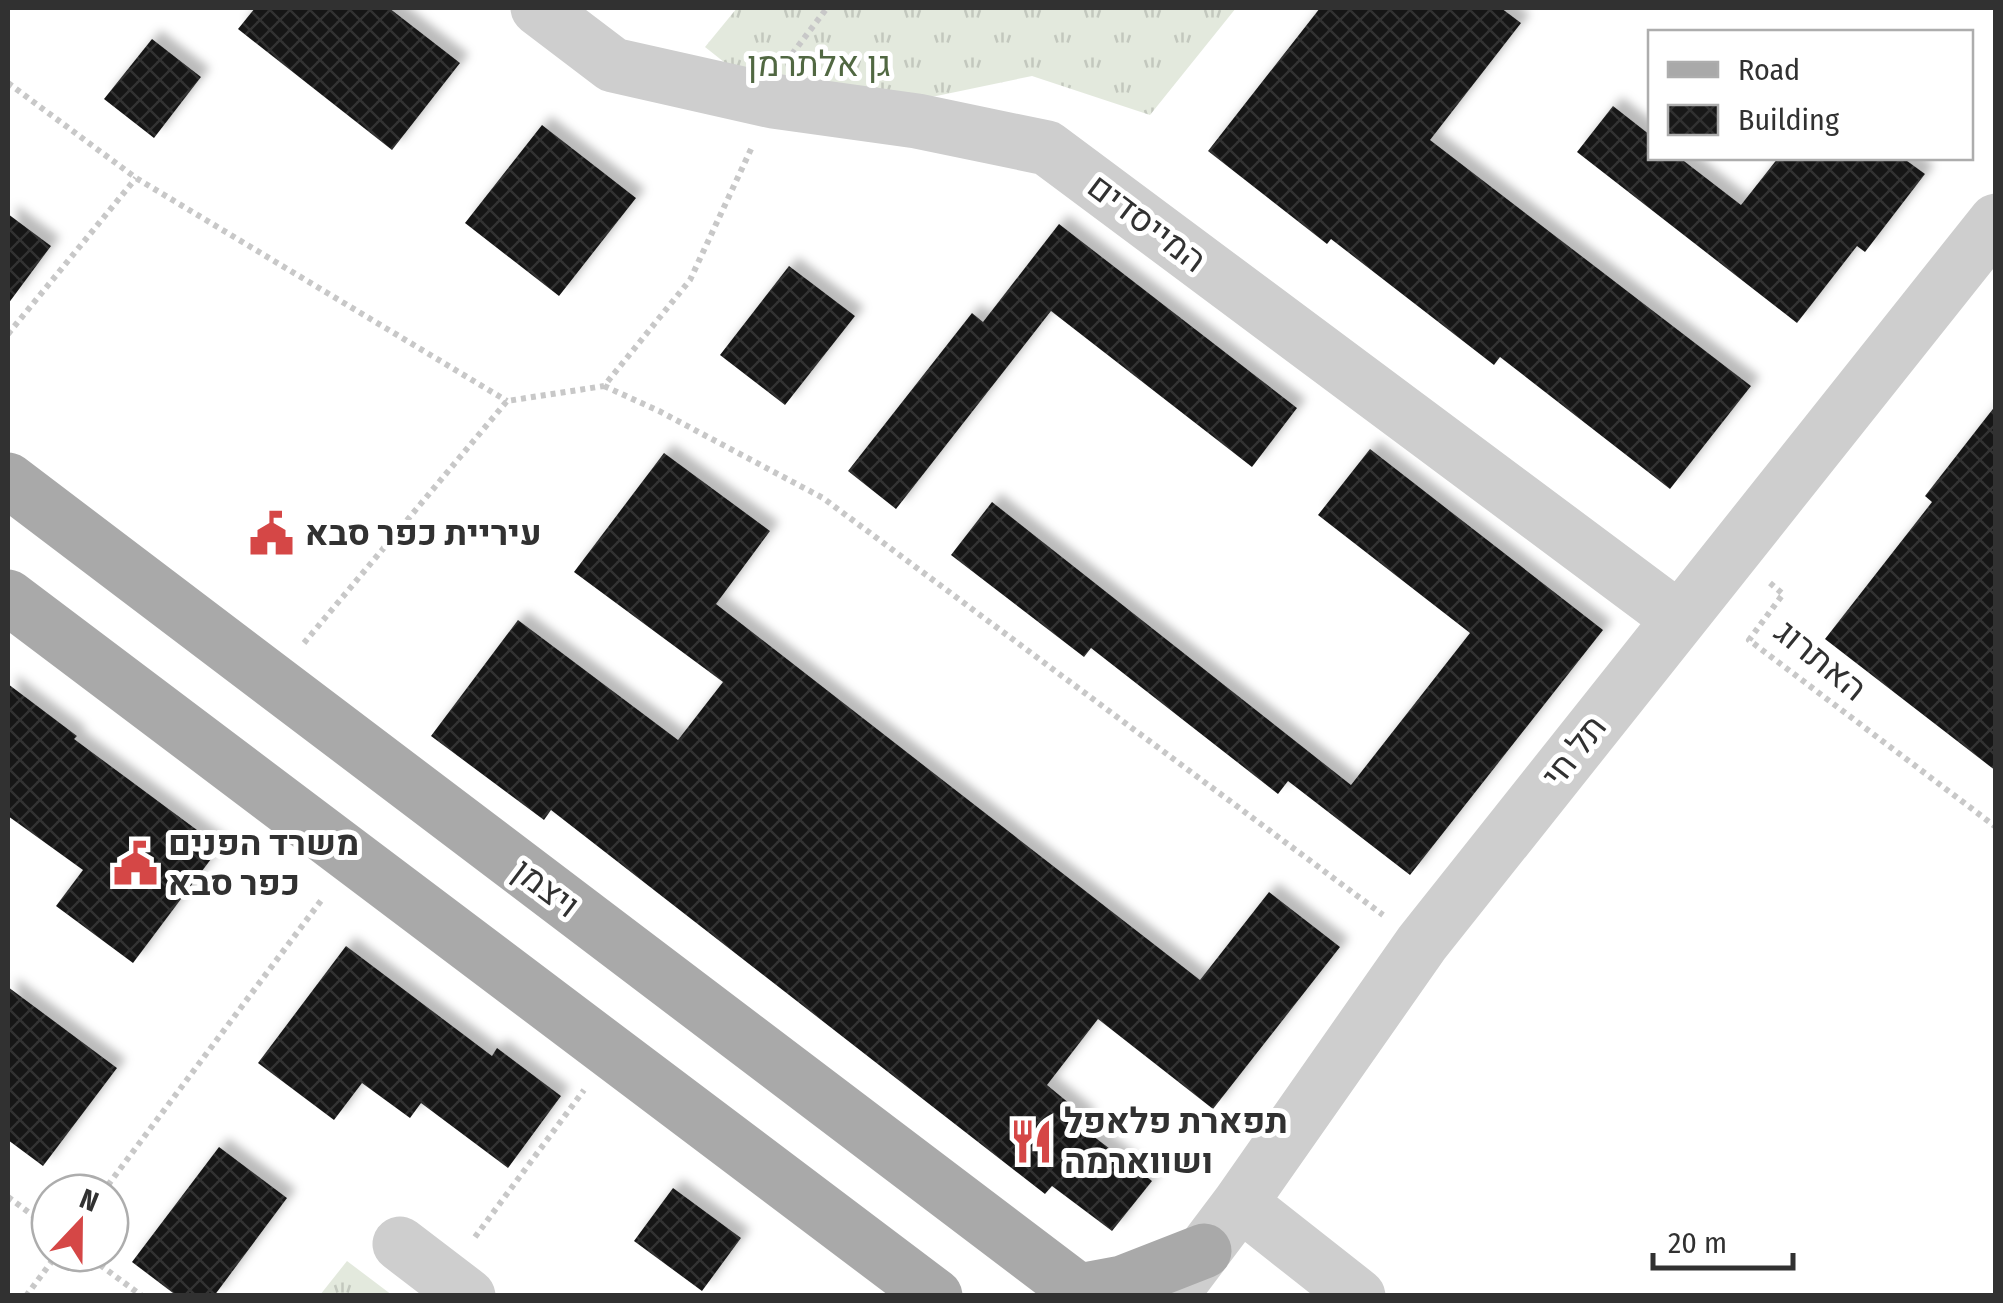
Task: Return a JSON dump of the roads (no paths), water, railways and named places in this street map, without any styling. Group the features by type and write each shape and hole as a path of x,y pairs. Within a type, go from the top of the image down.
{"main road":[{"name":"ויצמן","path":"8,480 1082,1293"},
{"path":"8,597 935,1296"},
{"path":"1082,1293 1122,1283 1204,1251"}],"street":[{"name":"המייסדים","path":"538,8 613,65 773,101 917,121 1047,148 1678,618"},
{"name":"תל חי","path":"1170,1296 1422,944 1996,221"},
{"path":"1240,1203 1358,1296"},
{"path":"400,1244 456,1287"}],"place":[{"name":"עיריית כפר סבא","path":"272,533"},
{"name":"משרד הפנים כפר סבא","path":"135,863"},
{"name":"תפארת פלאפל ושווארמה","path":"1031,1141"}],"park label":[{"name":"גן אלתרמן","path":"819,64"}]}
